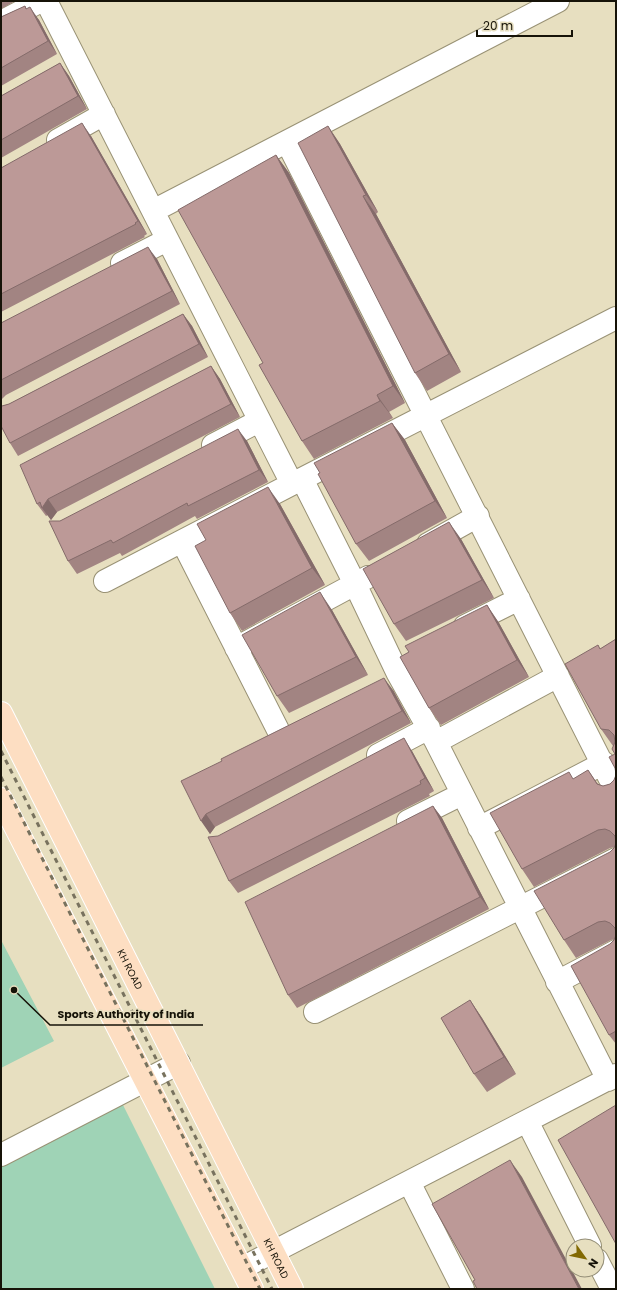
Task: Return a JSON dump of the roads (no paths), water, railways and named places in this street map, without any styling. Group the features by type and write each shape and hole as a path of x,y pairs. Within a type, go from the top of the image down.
{"main road":[{"name":"KH ROAD","path":"1,713 292,1289"},
{"path":"1,798 252,1289"}],"street":[{"path":"1,22 42,1"},
{"path":"46,1 259,421 297,482 399,664 432,735 557,982 612,1078 242,1268"},
{"path":"153,211 558,1"},
{"path":"55,70 75,58"},
{"path":"42,149 104,114"},
{"path":"287,142 427,415 558,676 609,760 616,791"},
{"path":"105,272 167,240"},
{"path":"181,318 202,307"},
{"path":"105,581 616,318"},
{"path":"208,371 229,360"},
{"path":"196,454 259,421"},
{"path":"410,554 478,516"},
{"path":"182,541 279,732"},
{"path":"236,648 382,569"},
{"path":"449,634 519,599"},
{"path":"377,684 399,664"},
{"path":"360,765 432,735 558,676"},
{"path":"259,742 300,722"},
{"path":"479,828 609,760"},
{"path":"391,830 462,794"},
{"path":"315,1012 616,859"},
{"path":"557,982 616,951"},
{"path":"1,1155 179,1063"},
{"path":"527,1122 586,1238"},
{"path":"409,1182 464,1289"},
{"path":"605,1275 612,1289"}],"railway":[{"path":"1,751 272,1289"},
{"path":"1,777 260,1289"}],"place":[{"name":"Sports Authority of India","path":"14,990"}]}
